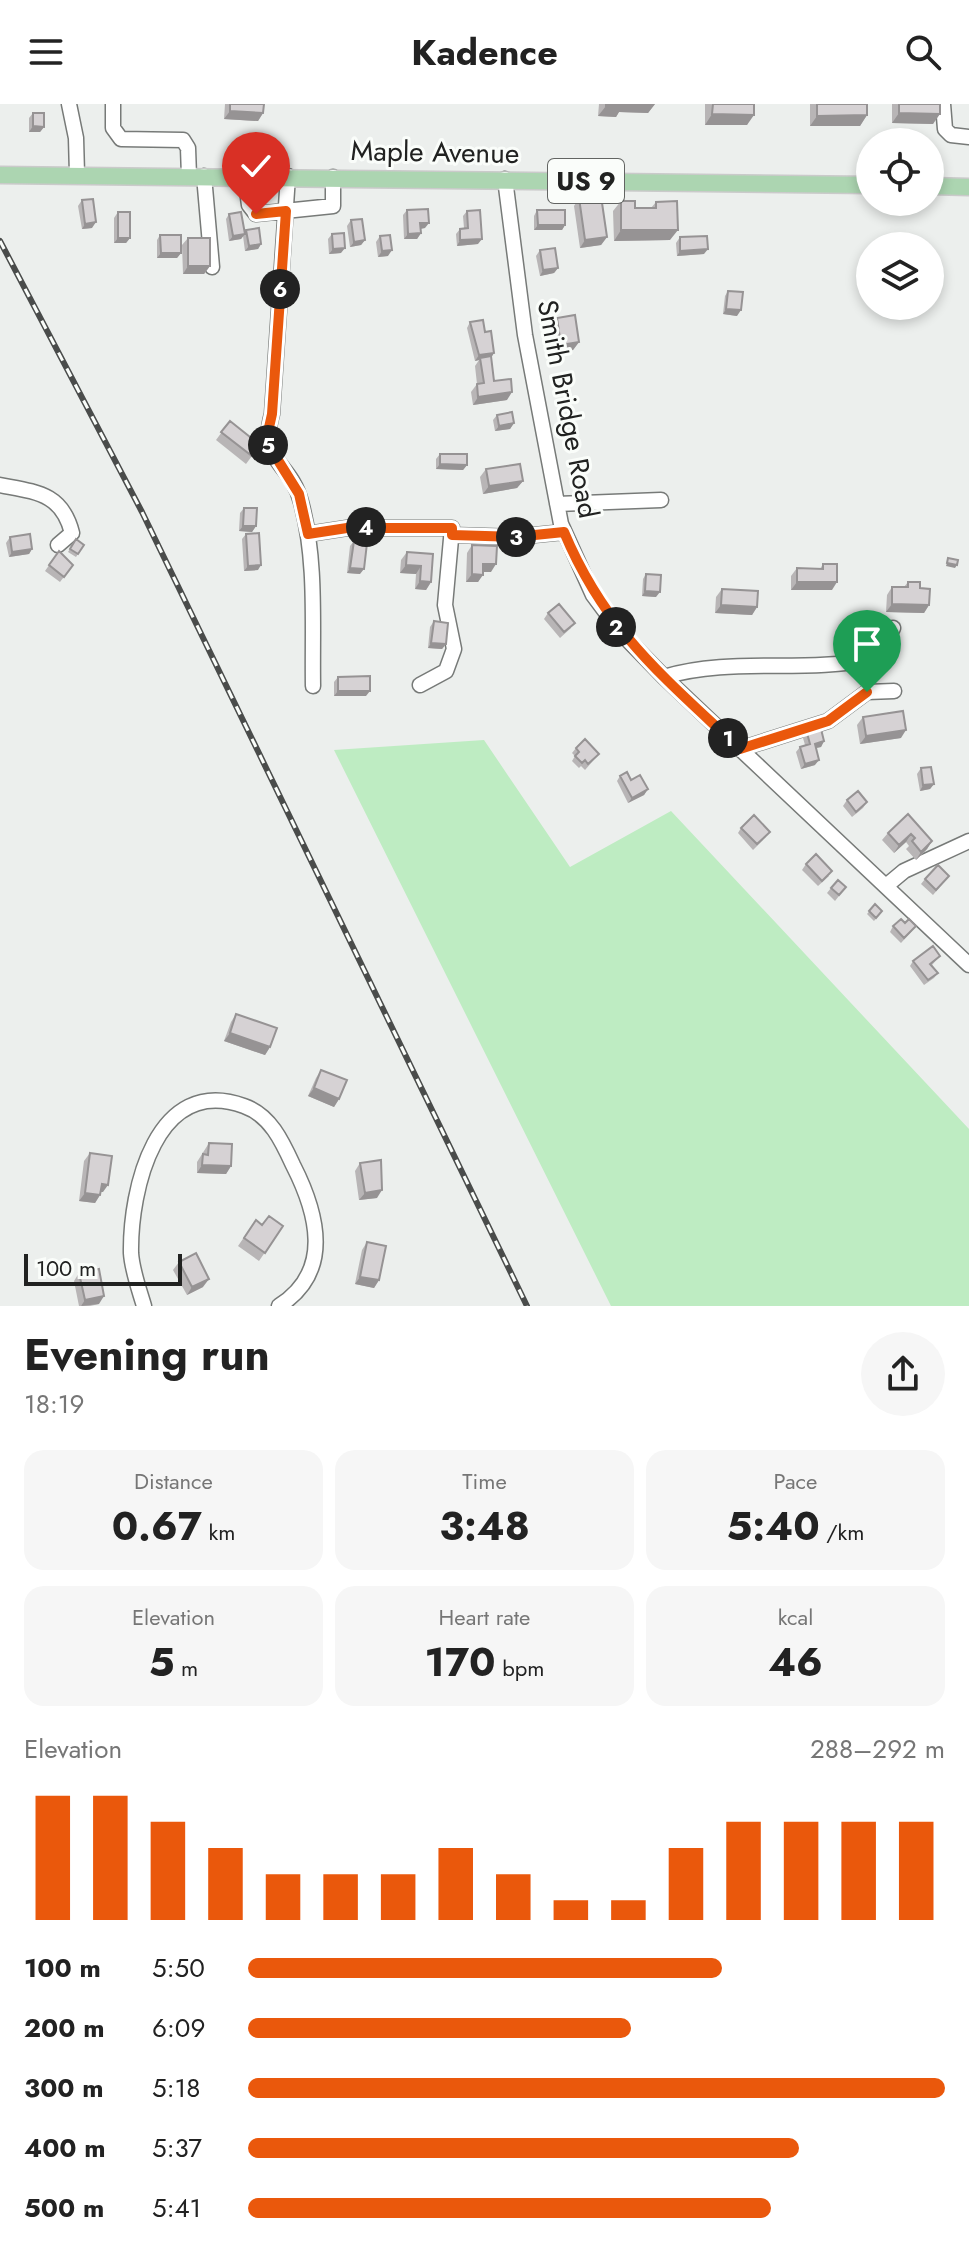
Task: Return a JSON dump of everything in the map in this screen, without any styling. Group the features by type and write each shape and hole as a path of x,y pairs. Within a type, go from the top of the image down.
{"main road":[{"name":"Maple Avenue","path":"0,175 856,185"},
{"path":"944,186 969,187"}],"street":[{"path":"69,104 76,138 77,174"},
{"path":"113,104 113,128 121,139 183,140 188,148 197,176 212,267"},
{"path":"943,104 945,129 951,135 969,137"},
{"path":"245,176 249,205 256,214 333,206 333,177"},
{"path":"288,176 272,414 265,436 271,452 299,494 308,534 313,686"},
{"name":"Smith Bridge Road","path":"505,179 525,335 557,504 564,532 593,595 622,634 664,677 968,964"},
{"path":"0,485 47,494 68,517 72,533 58,545"},
{"path":"557,504 661,500"},
{"path":"308,534 392,526 452,528 445,605 454,649 446,671 420,685"},
{"path":"452,535 515,537 564,532"},
{"path":"664,677 697,670 761,669 872,659 879,653 893,628"},
{"path":"740,749 828,721 867,692 894,691"},
{"path":"886,886 904,871 969,841"},
{"path":"144,1306 131,1254 149,1151 170,1119 212,1102 246,1106 272,1126 310,1198 315,1217 314,1254 299,1286 279,1306"}],"green space":[{"path":"484,740 570,867 671,811 969,1129 969,1306 611,1306 334,750"}],"building":[{"path":"230,104 264,104 263,113 230,111"},
{"path":"713,104 754,104 754,115 712,114"},
{"path":"817,104 867,104 867,115 817,116"},
{"path":"899,104 940,104 940,114 899,113"},
{"path":"33,113 44,113 44,127 33,126"},
{"path":"601,196 607,237 585,240 579,198"},
{"path":"93,199 96,222 85,224 82,200"},
{"path":"621,201 635,201 635,208 656,208 656,202 677,201 678,230 621,230"},
{"path":"428,209 429,223 420,223 421,233 408,234 407,210"},
{"path":"480,210 482,239 460,240 460,229 468,228 467,211"},
{"path":"537,210 565,210 565,225 538,225"},
{"path":"118,212 130,212 130,238 118,238"},
{"path":"241,212 245,234 233,236 229,214"},
{"path":"362,219 365,240 354,242 351,220"},
{"path":"259,228 261,244 249,246 246,230"},
{"path":"344,233 345,248 333,249 332,234"},
{"path":"160,235 181,235 181,253 161,253"},
{"path":"390,235 392,250 382,251 380,236"},
{"path":"707,236 708,249 680,251 680,237"},
{"path":"188,238 210,238 210,266 188,266"},
{"path":"555,248 558,268 543,270 540,250"},
{"path":"728,291 743,292 741,310 726,309"},
{"path":"575,315 579,342 561,345 557,318"},
{"path":"483,320 485,332 491,331 494,353 479,355 470,322"},
{"path":"491,356 494,381 511,379 512,392 478,397 477,384 484,383 480,358"},
{"path":"512,412 514,423 499,426 497,415"},
{"path":"230,421 260,445 252,456 221,432"},
{"path":"440,454 467,454 467,465 440,464"},
{"path":"520,464 523,481 489,486 486,469"},
{"path":"244,508 257,508 256,526 243,526"},
{"path":"259,533 261,565 248,566 246,534"},
{"path":"30,534 32,549 12,552 10,537"},
{"path":"76,539 84,545 78,554 70,549"},
{"path":"354,541 367,543 364,569 350,568"},
{"path":"472,545 497,546 496,564 483,564 483,575 472,574"},
{"path":"59,551 73,565 64,577 49,565"},
{"path":"407,552 433,554 431,582 420,581 421,566 406,565"},
{"path":"948,558 958,560 957,565 947,563"},
{"path":"823,564 837,564 837,582 797,582 797,568 823,569"},
{"path":"646,574 661,575 660,592 645,591"},
{"path":"908,582 920,582 920,588 930,589 929,605 892,604 892,587 908,587"},
{"path":"722,589 758,591 757,607 721,605"},
{"path":"559,604 575,623 564,632 548,613"},
{"path":"434,621 448,623 446,644 431,643"},
{"path":"370,676 370,691 338,691 338,677"},
{"path":"903,711 906,730 866,736 863,717"},
{"path":"821,729 824,741 815,744 819,760 805,764 800,747 810,744 807,733"},
{"path":"585,739 599,754 588,764 575,756 579,752 576,748"},
{"path":"931,767 934,784 923,785 921,768"},
{"path":"627,772 631,780 640,775 648,789 632,798 620,776"},
{"path":"858,791 867,802 856,812 847,800"},
{"path":"908,814 932,841 921,852 912,841 915,838 911,834 899,845 888,833"},
{"path":"754,815 770,832 757,844 741,828"},
{"path":"816,854 832,871 822,881 806,864"},
{"path":"938,865 949,876 936,890 925,879"},
{"path":"838,880 846,887 839,895 831,888"},
{"path":"875,904 882,911 876,918 869,911"},
{"path":"901,919 905,923 909,919 916,926 904,938 893,926"},
{"path":"933,946 940,956 930,964 938,973 928,980 913,961"},
{"path":"236,1014 277,1028 270,1047 230,1033"},
{"path":"321,1070 347,1080 339,1099 314,1088"},
{"path":"209,1143 232,1144 231,1166 202,1165 203,1154 208,1155"},
{"path":"90,1153 112,1156 108,1185 102,1184 100,1195 85,1193"},
{"path":"381,1160 382,1190 365,1193 360,1163"},
{"path":"269,1216 283,1226 265,1253 244,1238 256,1220 262,1225"},
{"path":"367,1242 386,1246 379,1280 360,1277"},
{"path":"196,1253 209,1279 192,1287 179,1262"},
{"path":"99,1269 104,1296 85,1300 79,1273"}],"railway":[{"path":"0,241 142,512 527,1306"}],"route":[{"path":"256,214 286,211 272,414 265,436 271,452 299,494 308,534 392,526 452,528 452,535 515,537 564,532 593,595 622,634 740,749 828,721 867,692"}]}
